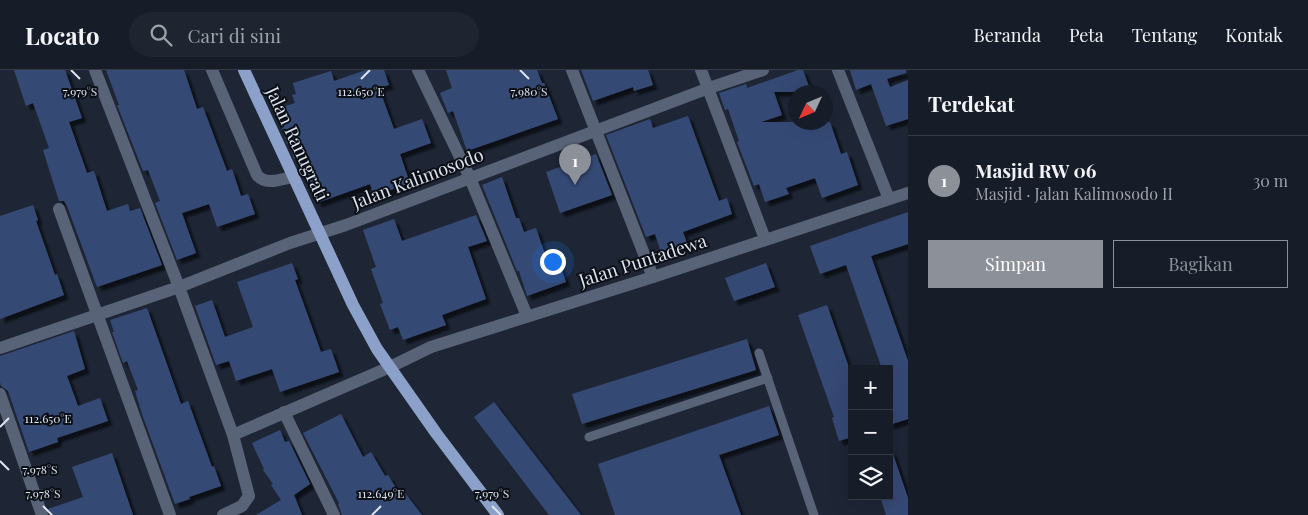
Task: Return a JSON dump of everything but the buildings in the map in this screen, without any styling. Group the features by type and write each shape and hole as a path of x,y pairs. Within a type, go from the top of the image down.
{"main road":[{"name":"Jalan Ranugrati","path":"244,70 353,305 377,349 436,433 498,515"}],"street":[{"path":"95,70 179,287 233,435 249,490 244,511 223,515"},
{"path":"212,70 256,175 261,180 267,182 293,176"},
{"path":"418,70 470,178 527,316"},
{"path":"572,70 653,277"},
{"path":"701,70 765,239"},
{"name":"Jalan Kalimosodo","path":"0,348 179,287 709,88 763,70"},
{"path":"838,70 889,199"},
{"name":"Jalan Puntadewa","path":"233,435 390,367 431,347 653,277 908,193"},
{"path":"59,209 170,515"},
{"path":"0,394 42,515"},
{"path":"284,412 334,515"}],"lane":[{"path":"759,353 814,515"},
{"path":"589,437 768,378"}],"place":[{"name":"Masjid RW 06","path":"575,185"}]}
